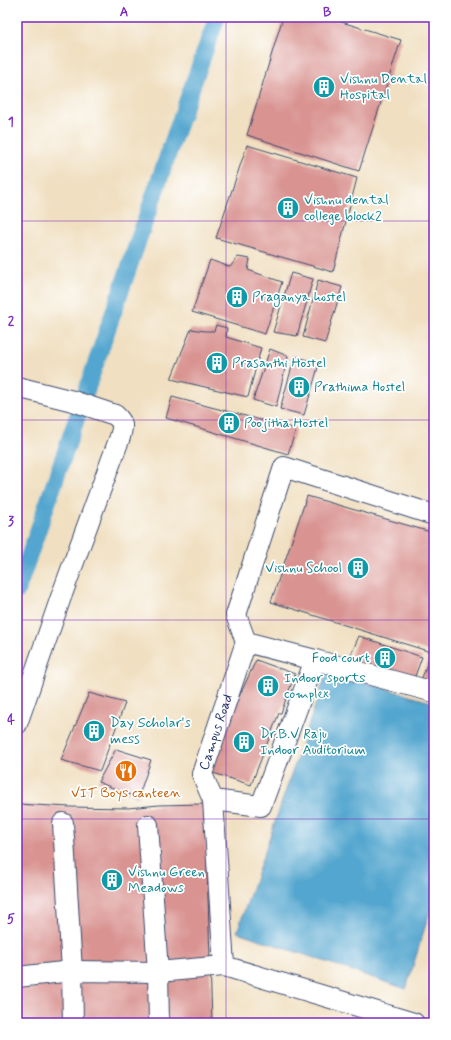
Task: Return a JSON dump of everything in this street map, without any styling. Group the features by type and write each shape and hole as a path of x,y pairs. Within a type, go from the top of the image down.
{"street":[{"path":"17,388 73,401 115,415 121,420 123,426 17,724"},
{"path":"434,515 284,467 236,615 246,642 434,692"},
{"name":"Campus Road","path":"224,966 213,800 202,774 246,642"},
{"path":"213,800 261,806 315,660"},
{"path":"63,823 72,971 73,1023"},
{"path":"148,825 158,972 159,1023"},
{"path":"17,977 72,971 158,972 224,966 414,1023"}],"water":[{"path":"327,671 434,703 434,898 406,989 237,932"}],"building":[{"name":"Vishnu Dental Hospital","path":"283,17 325,17 401,40 359,171 247,135"},
{"name":"Vishnu dental college block2","path":"247,145 357,178 333,272 216,238"},
{"name":"Praganya hostel","path":"238,257 250,259 248,270 282,282 265,334 192,312 210,260 230,267"},
{"path":"291,273 313,279 297,336 273,332"},
{"path":"318,280 342,287 325,343 303,337"},
{"name":"Prasanthi Hostel","path":"216,325 227,328 226,337 261,348 248,397 171,379 191,329 214,331"},
{"path":"270,349 288,356 276,407 253,400"},
{"name":"Prathima Hostel","path":"295,356 319,364 304,415 280,409"},
{"name":"Poojitha Hostel","path":"172,397 296,429 288,454 166,418"},
{"name":"Vishnu School","path":"307,496 434,533 434,653 271,602"},
{"name":"Food court","path":"359,636 422,657 414,679 349,659"},
{"path":"430,656 434,657 434,687 420,683"},
{"name":"Dr.B.V Raju Indoor Auditorium","path":"256,660 295,674 281,713 279,713 251,785 210,772 239,697"},
{"name":"Day Scholar's mess","path":"89,693 125,703 100,771 61,760"},
{"name":"VIT Boys canteen","path":"116,749 151,760 138,798 98,782"},
{"name":"Vishnu Green Meadows","path":"17,804 128,808 159,805 205,804 212,1023 17,1023"}],"waterway":[{"path":"17,591 217,17"}],"place":[{"name":"Vishnu Dental Hospital","path":"324,87"},
{"name":"Vishnu dental college block2","path":"288,208"},
{"name":"Praganya hostel","path":"237,297"},
{"name":"Prasanthi Hostel","path":"217,363"},
{"name":"Prathima Hostel","path":"299,387"},
{"name":"Poojitha Hostel","path":"229,423"},
{"name":"Vishnu School","path":"358,568"},
{"name":"Food court","path":"385,658"},
{"name":"Indoor sports complex","path":"268,686"},
{"name":"Day Scholar's mess","path":"94,731"},
{"name":"Dr.B.V Raju Indoor Auditorium","path":"244,742"},
{"name":"VIT Boys canteen","path":"126,771"},
{"name":"Vishnu Green Meadows","path":"112,880"}]}
